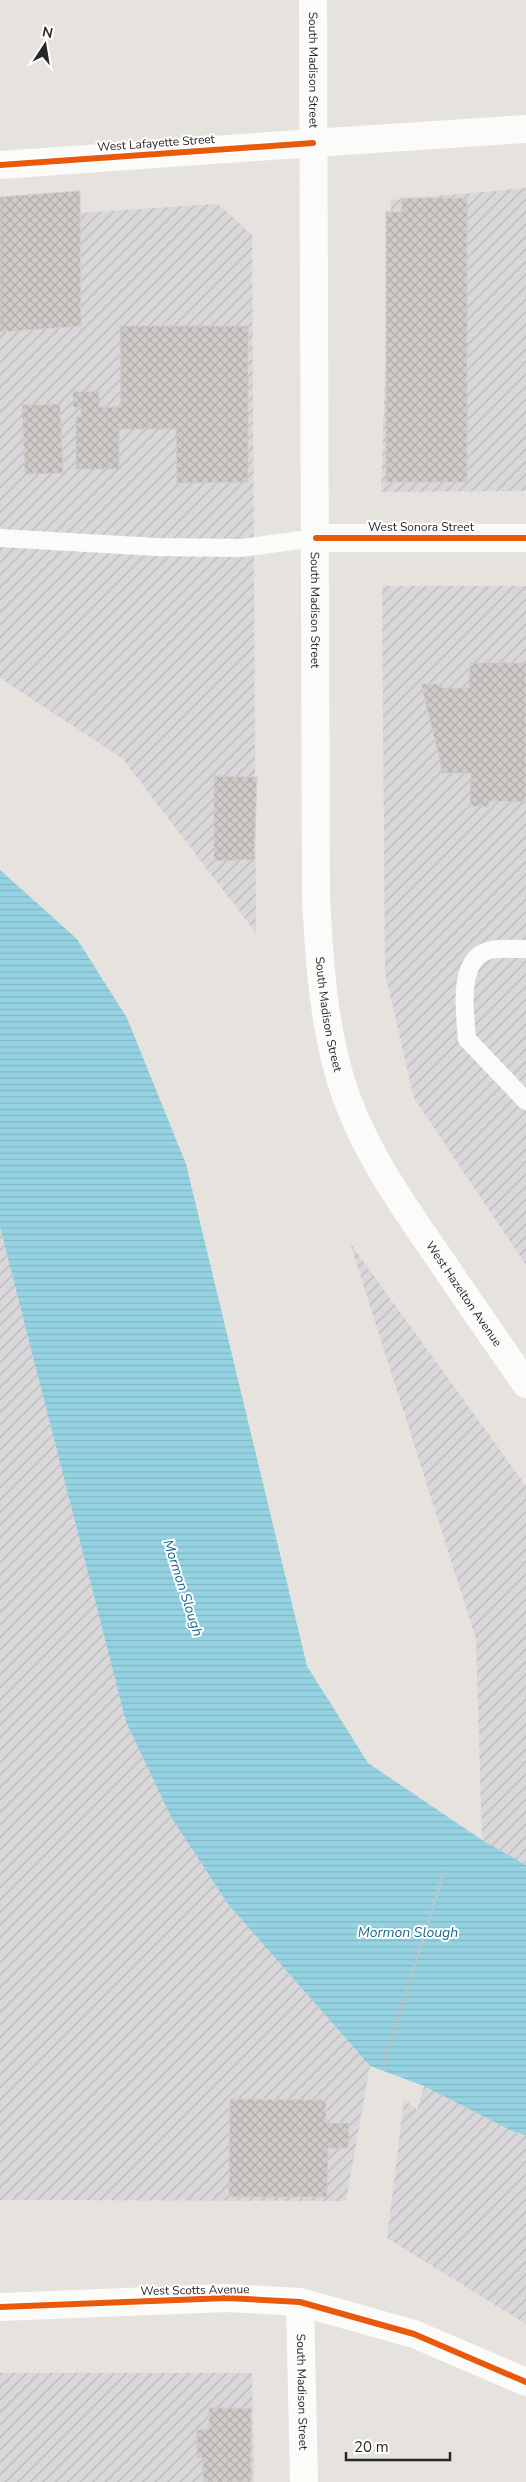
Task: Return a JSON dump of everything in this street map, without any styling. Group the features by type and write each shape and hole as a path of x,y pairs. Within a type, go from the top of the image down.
{"main road":[{"name":"South Madison Street","path":"313,0 316,897 319,958 330,1038 341,1081 371,1153 401,1204"},
{"name":"West Lafayette Street","path":"0,165 526,129"},
{"name":"West Sonora Street","path":"316,538 526,538"},
{"name":"West Hazelton Avenue","path":"401,1204 526,1384"},
{"name":"West Scotts Avenue","path":"0,2307 227,2298 300,2302 414,2334 526,2382"},
{"name":"South Madison Street","path":"300,2302 304,2482"}],"lane":[{"path":"0,538 156,547 232,548 316,538"},
{"path":"526,948 490,950 472,962 464,986 467,1039 526,1101"}],"path":[{"path":"383,2065 444,1872"}],"shaded area":[{"path":"526,188 526,491 381,492 391,200"},
{"path":"218,204 252,235 256,933 122,758 0,678 0,218"},
{"path":"382,586 526,586 526,1265 414,1098 385,973"},
{"path":"0,1227 126,1722 171,1817 228,1904 370,2066 346,2201 0,2200"},
{"path":"350,1243 526,1486 526,1865 482,1840 476,1639"},
{"path":"424,2086 512,2131 526,2135 526,2324 387,2238 404,2099 417,2110"},
{"path":"0,2373 252,2373 254,2482 0,2482"}],"water":[{"name":"Mormon Slough","path":"0,870 77,939 127,1018 186,1164 307,1666 368,1763 482,1840 526,1865 526,2135 512,2131 424,2086 370,2066 228,1904 171,1817 126,1722 0,1227"}],"building":[{"path":"80,191 81,326 0,332 0,197"},
{"path":"401,198 467,198 467,482 386,482 386,212 402,212"},
{"path":"120,326 248,326 248,482 177,483 176,429 119,429 119,469 76,469 76,417 81,417 81,408 73,407 73,391 99,392 99,407 121,407"},
{"path":"60,404 63,473 25,474 22,405"},
{"path":"470,663 526,663 526,802 489,801 489,807 470,806 471,773 441,773 441,765 421,684 442,684 442,688 469,688"},
{"path":"214,776 257,777 254,859 214,861"},
{"path":"230,2099 326,2100 326,2123 349,2123 348,2148 328,2148 327,2197 229,2197"},
{"path":"209,2408 251,2408 251,2482 203,2482 203,2458 197,2458 197,2430 209,2430"}],"cycle path":[{"path":"0,165 313,143"},
{"path":"316,538 526,538"},
{"path":"0,2307 227,2298 300,2302 414,2334 526,2382"}]}
